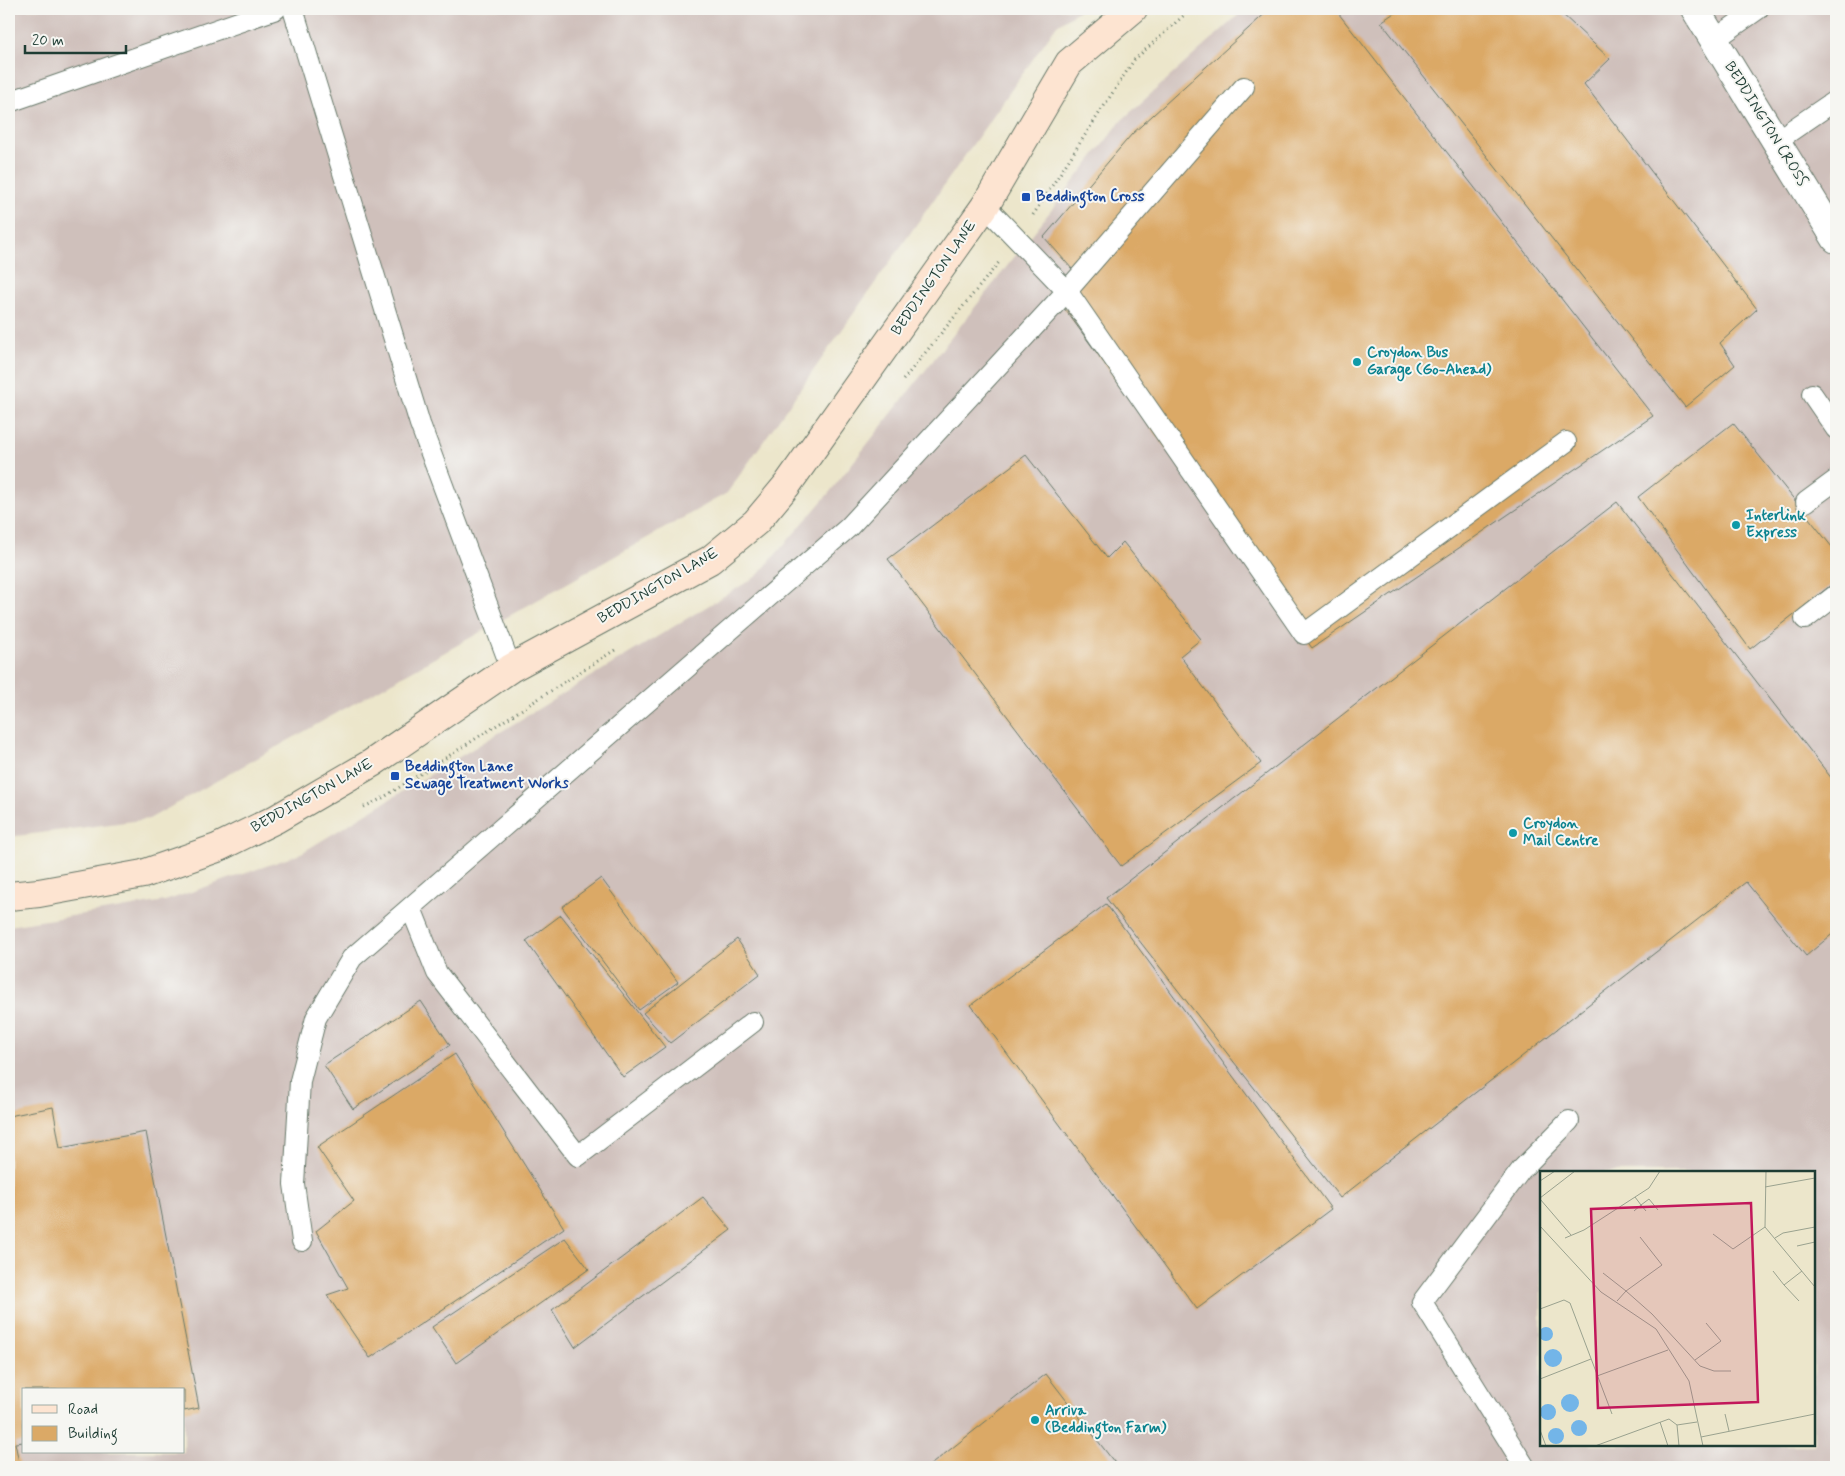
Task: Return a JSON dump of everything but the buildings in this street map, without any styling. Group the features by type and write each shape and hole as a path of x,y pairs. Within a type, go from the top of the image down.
{"main road":[{"name":"BEDDINGTON LANE","path":"9,896 39,893 144,874 217,848 276,819 372,763 510,668 710,560 756,522 787,485 985,206 1069,64 1134,9"}],"street":[{"name":"BEDDINGTON CROSS","path":"1695,9 1776,141 1833,228"}],"lane":[{"path":"9,102 276,9"},
{"path":"293,9 420,424 510,668"},
{"path":"1714,40 1758,9"},
{"path":"302,1240 294,1184 300,1081 316,1018 352,958 412,908 849,527 1067,291 1244,87"},
{"path":"1776,141 1836,100"},
{"path":"985,206 1067,291 1304,634 1566,442"},
{"path":"1812,394 1836,429"},
{"path":"1806,502 1836,480"},
{"path":"1805,619 1836,594"},
{"path":"412,908 437,973 578,1156 753,1022"},
{"path":"1525,1467 1422,1302 1522,1170 1568,1121"}],"shaded area":[{"path":"9,9 1081,9 1057,25 727,493 149,819 9,837"},
{"path":"1245,9 1836,9 1836,1467 9,1467 9,926 165,901 298,855 757,576 829,493 1122,120"}],"place":[{"name":"Beddington Cross","path":"1026,197"},
{"name":"Croydon Bus Garage (Go-Ahead)","path":"1357,362"},
{"name":"Interlink Express","path":"1736,525"},
{"name":"Beddington Lane Sewage Treatment Works","path":"395,776"},
{"name":"Croydon Mail Centre","path":"1513,833"},
{"name":"Arriva (Beddington Farm)","path":"1035,1420"}]}
